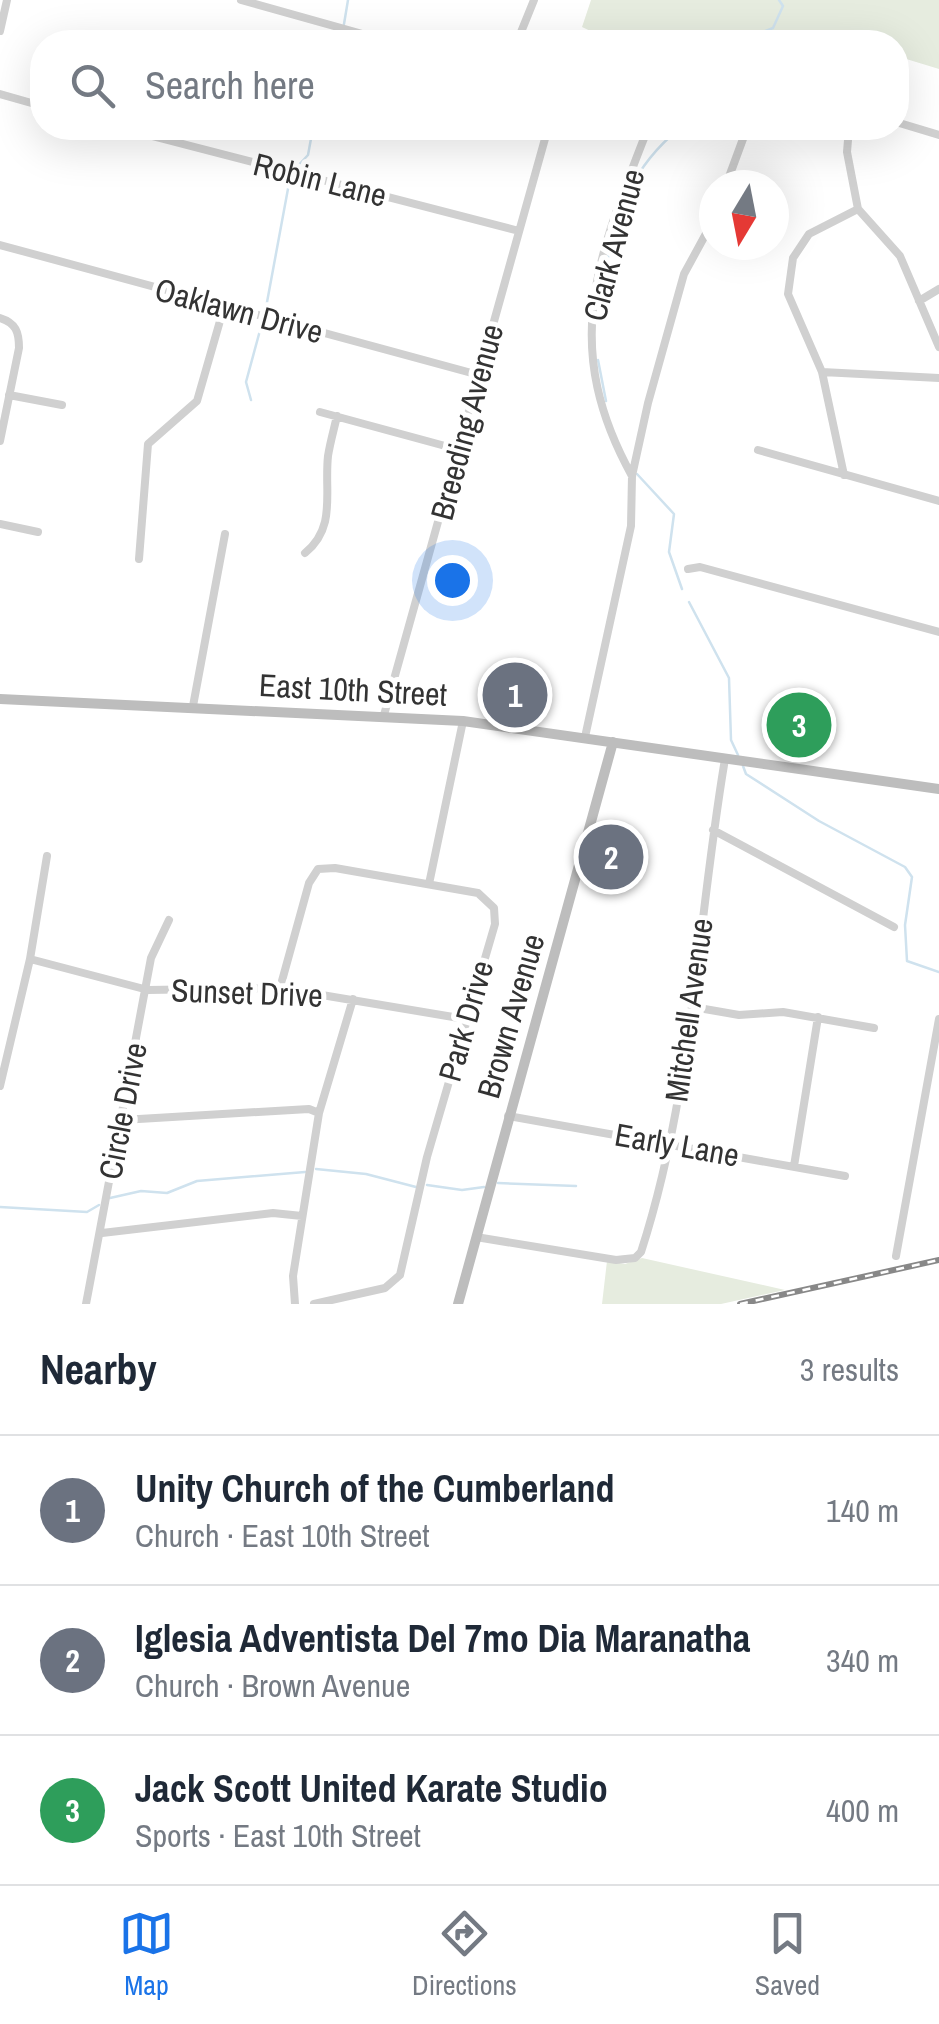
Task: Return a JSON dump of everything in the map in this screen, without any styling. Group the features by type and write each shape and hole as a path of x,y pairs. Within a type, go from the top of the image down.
{"main road":[{"name":"East 10th Street","path":"0,699 463,721 939,789"},
{"name":"Brown Avenue","path":"458,1304 612,742"}],"street":[{"path":"0,30 8,0"},
{"path":"241,0 277,5 355,30"},
{"path":"522,30 534,0"},
{"path":"0,94 30,103"},
{"path":"909,126 939,135"},
{"name":"Robin Lane","path":"167,140 520,231"},
{"name":"Breeding Avenue","path":"384,715 545,140"},
{"name":"Clark Avenue","path":"632,476 606,422 589,330 608,242 644,140"},
{"path":"732,170 743,140"},
{"path":"848,140 858,209 892,243 939,347"},
{"path":"844,475 822,372 793,312 789,277 793,258 809,234 858,209"},
{"name":"Oaklawn Drive","path":"0,245 479,375"},
{"path":"584,737 631,526 632,476 684,274 699,246"},
{"path":"920,300 939,289"},
{"path":"140,559 148,444 196,400 224,307"},
{"path":"0,318 10,321 19,332 0,442"},
{"path":"822,372 939,378"},
{"path":"9,395 62,405"},
{"path":"320,412 460,450"},
{"path":"304,553 321,537 327,514 328,454 337,416"},
{"path":"758,450 939,500"},
{"path":"0,524 38,532"},
{"path":"193,706 225,534"},
{"path":"688,569 700,567 786,588 939,632"},
{"path":"280,988 309,883 318,869 336,868 430,884 463,721"},
{"name":"Mitchell Avenue","path":"476,1237 616,1260 636,1258 643,1245 670,1143 693,1007 726,758"},
{"path":"714,830 894,926"},
{"path":"0,1086 4,1039 30,959 47,856"},
{"name":"Park Drive","path":"314,1304 385,1288 400,1275 496,916 489,900 478,893 430,884"},
{"name":"Circle Drive","path":"86,1304 151,958 169,920"},
{"name":"Sunset Drive","path":"30,959 148,990 280,988 466,1019"},
{"path":"295,1304 293,1276 319,1113 353,999"},
{"path":"693,1007 739,1015 764,1011 874,1028"},
{"path":"794,1166 818,1018"},
{"path":"896,1256 939,1019"},
{"path":"122,1120 308,1109 319,1113"},
{"name":"Early Lane","path":"508,1116 845,1176"},
{"path":"102,1233 273,1213 302,1216"}],"shaded area":[{"path":"591,0 939,0 939,69 909,60 909,30 582,27"},
{"path":"642,1258 785,1290 721,1304 602,1304 607,1261 625,1264"}],"waterway":[{"path":"344,24 348,0"},
{"path":"768,30 773,28 783,6 779,0"},
{"path":"295,169 308,155 311,140"},
{"path":"598,298 624,204 645,165 667,140"},
{"path":"265,313 290,178"},
{"path":"251,400 246,382 262,323"},
{"path":"598,360 606,401"},
{"path":"637,474 674,514 669,552 682,589"},
{"path":"689,602 729,678 731,740 738,755"},
{"path":"743,766 746,774 819,821 905,867 912,877 905,925 907,961 939,972"},
{"path":"316,1169 366,1174 416,1187"},
{"path":"110,1198 141,1191 167,1193 197,1181 305,1172"},
{"path":"498,1183 576,1186"},
{"path":"427,1185 462,1190 484,1187"},
{"path":"0,1207 87,1212 99,1205"}],"railway":[{"path":"740,1304 939,1260"}],"place":[{"name":"Unity Church of the Cumberland","path":"515,695"},
{"name":"Jack Scott United Karate Studio","path":"799,725"},
{"name":"Iglesia Adventista Del 7mo Dia Maranatha","path":"611,857"}]}
